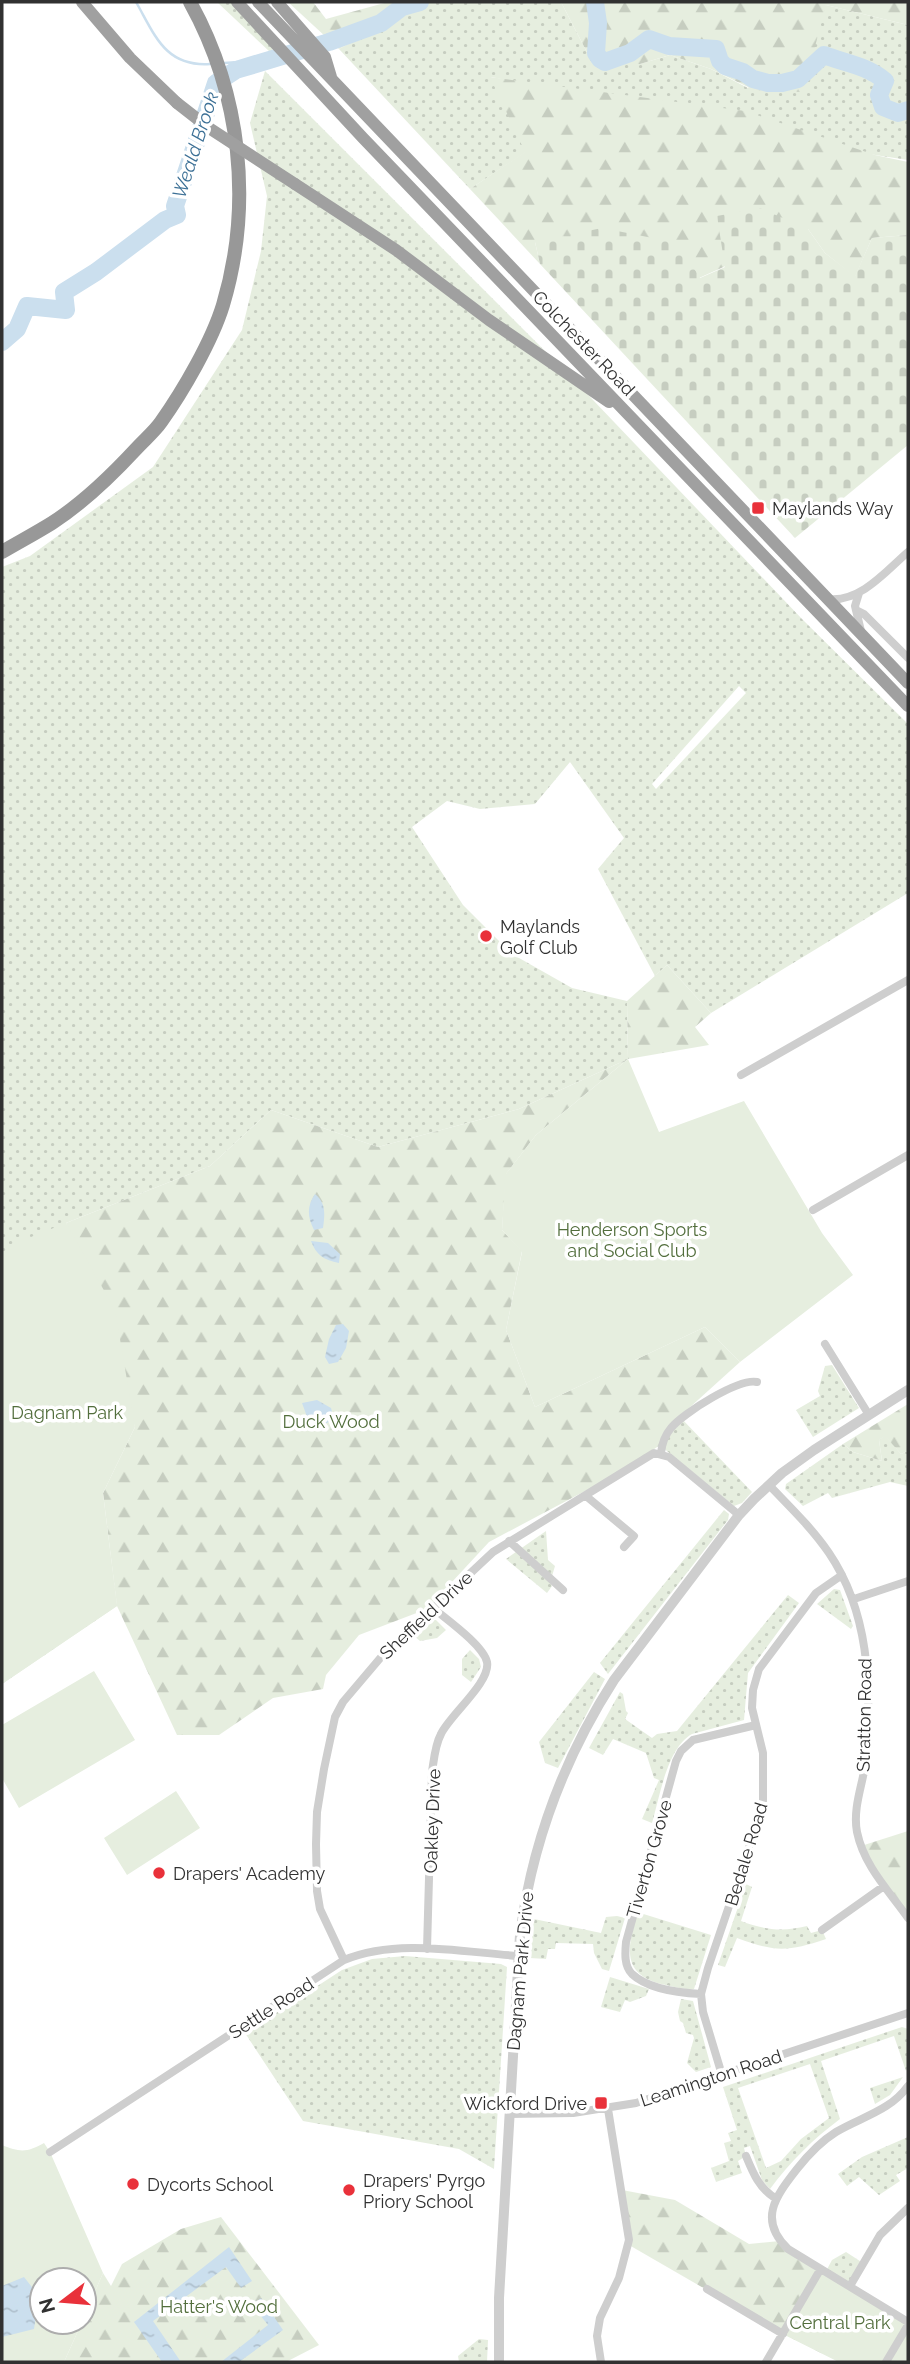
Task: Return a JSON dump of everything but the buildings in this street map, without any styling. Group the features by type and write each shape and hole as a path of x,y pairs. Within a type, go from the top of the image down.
{"highway":[{"path":"82,2 130,58 177,103 209,128 396,250 489,320 624,411"},
{"path":"2,552 54,522 111,475 160,423 198,361 222,306 236,247 240,203 234,125 223,80 190,2"},
{"name":"Colchester Road","path":"237,2 363,138 908,706"},
{"path":"258,2 299,37"},
{"path":"277,2 299,37"},
{"name":"Colchester Road","path":"299,37 333,80 832,599 908,683"}],"street":[{"path":"832,599 859,593 908,552"},
{"path":"859,593 856,609 862,635"},
{"name":"Colchester Road","path":"832,599 864,614 908,658"},
{"path":"741,1075 908,981"},
{"path":"813,1210 908,1155"},
{"path":"825,1344 869,1415"},
{"path":"739,1515 661,1453 670,1428 698,1406 751,1380 757,1382"},
{"name":"Dagnam Park Drive","path":"499,2362 499,2298 518,1956 523,1913 537,1849 564,1771 598,1706 626,1663 739,1515 769,1485 814,1450 908,1390"},
{"name":"Sheffield Drive","path":"344,1960 320,1909 317,1891 317,1812 331,1733 335,1717 344,1702 382,1656 509,1541 586,1496 645,1457 661,1453"},
{"name":"Stratton Road","path":"769,1485 816,1536 842,1575 854,1599 866,1655 869,1706 866,1770 855,1819 866,1859 906,1912"},
{"path":"586,1496 634,1536 625,1547"},
{"path":"509,1541 563,1590"},
{"name":"Bedale Road","path":"722,2076 703,2012 701,1994 763,1806 763,1753 752,1708 753,1690 760,1669 816,1593 842,1575"},
{"path":"854,1599 908,1581"},
{"name":"Oakley Drive","path":"426,1949 435,1752 441,1734 487,1674 487,1661 480,1650 433,1608"},
{"name":"Tiverton Grove","path":"701,1994 647,1983 632,1974 626,1962 626,1942 681,1751 693,1740 756,1725"},
{"path":"822,1930 884,1886"},
{"name":"Settle Road","path":"50,2152 344,1960 361,1953 426,1949 518,1956"},
{"name":"Leamington Road","path":"509,2114 608,2109 659,2097 908,2013"},
{"path":"886,2362 908,2323 788,2249 779,2241 772,2222 775,2198 809,2154 834,2133 891,2104 908,2086"},
{"path":"601,2362 597,2336 600,2318 619,2278 629,2240 608,2109"},
{"path":"746,2156 760,2185 766,2193 775,2198"},
{"path":"850,2287 880,2235 908,2208"},
{"path":"766,2362 820,2270"},
{"path":"707,2289 783,2334"}],"green space":[{"path":"217,2 231,2 273,49 270,52"},
{"path":"288,2 313,2 326,19 388,2 426,2 339,49"},
{"path":"426,2 561,2 593,64 640,64 670,55 711,69 748,88 826,5 908,25 908,160 491,77 526,152 470,189 339,49"},
{"path":"561,2 908,2 908,25 826,5 803,92 754,90 711,69 670,55 640,64 593,64"},
{"path":"265,71 573,379 802,619 908,724 908,893 711,1013 667,965 655,976 598,869 624,838 570,762 535,804 480,809 447,801 412,827 463,905 512,954 572,988 627,1001 628,1059 519,1109 378,1147 271,1110 210,1166 66,1223 117,1606 2,1684 2,567 30,556 153,467 242,330 261,251 267,196 250,123","holes":["739,686 746,693 656,789 652,784"]},
{"path":"490,77 745,111 875,155 908,162 908,235 872,238 855,277 825,253 808,229 699,278 535,242 540,264 470,189 525,152"},
{"path":"760,208 808,229 825,253 855,276 872,238 908,235 908,445 795,538 540,264 535,242 602,228 678,243 700,278 725,267 717,216"},
{"path":"667,965 711,1013 695,1027 709,1045 628,1059 627,1001"},
{"name":"Duck Wood","path":"628,1059 536,1135 506,1174 502,1230 522,1251 506,1330 535,1407 705,1327 740,1362 688,1409 663,1443 619,1473 489,1542 427,1609 359,1635 326,1675 323,1689 273,1698 219,1735 177,1735 117,1606 103,1493 135,1427 66,1223 210,1166 271,1110 378,1147 519,1109"},
{"name":"Henderson Sports and Social Club","path":"628,1059 659,1132 744,1101 822,1233 853,1275 740,1362 705,1327 535,1407 506,1330 522,1252 502,1230 505,1175 536,1135"},
{"name":"Dagnam Park","path":"66,1223 115,1310 135,1427 103,1493 117,1606 2,1684 2,1258 11,1245"},
{"path":"832,1365 859,1408 813,1437 796,1410 820,1396 818,1391 825,1366"},
{"path":"908,1404 908,1451 901,1454 885,1436 879,1440 882,1461 853,1452 843,1444"},
{"path":"681,1418 752,1492 742,1503 734,1506 662,1447"},
{"path":"885,1435 901,1454 908,1451 908,1486 890,1482 832,1498 828,1493 803,1506 785,1489 786,1484 843,1444 853,1452 882,1461 879,1440"},
{"path":"724,1510 729,1514 728,1520 608,1674 600,1663"},
{"path":"546,1531 548,1560 555,1566 550,1583 552,1586 547,1593 506,1559"},
{"path":"834,1589 840,1590 853,1626 851,1629 817,1604"},
{"path":"788,1595 799,1603 748,1673 744,1720 692,1734 683,1741 670,1761 652,1823 642,1819 659,1780 654,1778 646,1753 613,1739 603,1755 589,1748 620,1692 628,1713 625,1719 652,1738 657,1734 677,1731"},
{"path":"429,1620 436,1620 446,1630 437,1638 420,1641 413,1635"},
{"path":"470,1650 479,1659 481,1667 471,1682 462,1675 462,1659"},
{"path":"94,1671 135,1740 19,1808 2,1778 2,1725"},
{"path":"594,1672 605,1679 558,1768 545,1763 539,1742"},
{"path":"176,1791 200,1828 127,1875 104,1838"},
{"path":"908,1831 908,1918 861,1846"},
{"path":"746,1884 752,1887 741,1921 774,1929 807,1926 811,1933 822,1930 826,1939 781,1949 737,1938 725,1967 718,1965"},
{"path":"637,1912 711,1935 694,1989 661,1984 638,1973 630,1956 631,1936"},
{"path":"606,1917 625,1918 609,1971 602,1969 594,1953 593,1944 556,1943 555,1949 548,1949 546,1959 530,1958 534,1919 601,1933"},
{"path":"405,1956 501,1964 507,1967 494,2169 459,2149 303,2121 245,2033 342,1970 372,1959"},
{"path":"610,1977 649,1989 646,1996 630,2002 625,2000 620,2012 601,2007"},
{"path":"681,1999 693,2001 711,2067 696,2072 687,2063 694,2038 686,2033 680,2021 678,2012"},
{"path":"902,2027 908,2029 906,2071 894,2036 821,2061 840,2119 802,2151 770,2189 762,2180 750,2146 744,2148 746,2156 738,2161 742,2173 716,2182 711,2168 729,2161 724,2143 731,2141 728,2133 737,2130 723,2087","holes":["810,2064 829,2118 801,2139 781,2161 766,2168 738,2088"]},
{"path":"903,2077 890,2095 875,2104 870,2088"},
{"path":"908,2137 908,2168 896,2175 900,2181 879,2195 859,2177 847,2186 838,2174 862,2157"},
{"path":"44,2143 50,2152 103,2273 98,2285 98,2266 28,2266 28,2336 76,2336 64,2362 2,2362 2,2145 13,2149 33,2149"},
{"path":"622,2190 675,2200 749,2244 780,2241 820,2270 839,2362 783,2334 629,2245"},
{"name":"Hatter's Wood","path":"221,2217 319,2345 286,2362 64,2362 76,2336 98,2336 98,2285 103,2273 111,2286 122,2264 181,2229"},
{"path":"846,2252 863,2263 850,2286 825,2273 832,2260"},
{"name":"Central Park","path":"820,2270 908,2322 908,2362 839,2362 783,2334"},
{"path":"479,2339 488,2340 487,2362 459,2362 458,2356"}],"water":[{"path":"315,1194 323,1205 324,1218 323,1228 314,1230 309,1211"},
{"path":"311,1241 328,1243 340,1254 339,1263 321,1256"},
{"path":"343,1324 349,1331 346,1348 338,1362 329,1364 325,1357 329,1339 336,1325"},
{"path":"317,1400 331,1408 334,1419 325,1424 309,1422 302,1403"},
{"path":"229,2247 252,2281 241,2288 226,2267 153,2321 181,2362 162,2362 134,2322"},
{"path":"24,2277 28,2282 28,2330 2,2337 2,2286"},
{"path":"261,2298 283,2330 239,2362 221,2362 268,2325 252,2305"}],"waterway":[{"path":"136,2 156,37 172,54 195,64 210,64"},
{"name":"Weald Brook","path":"2,342 17,329 27,306 66,310 64,292 96,272 165,220 177,215 175,206 216,83 236,70 381,23 402,7 420,2"},
{"path":"595,2 598,23 596,53 605,62 630,53 649,39 669,46 716,49 725,66 743,72 753,79 782,83 798,79 824,55 864,68 878,76 885,81 879,95 883,107 898,113 908,110"},
{"path":"224,63 239,62 247,68"}],"place":[{"name":"Maylands Way","path":"758,508"},
{"name":"Maylands Golf Club","path":"486,936"},
{"name":"Drapers' Academy","path":"159,1873"},
{"name":"Wickford Drive","path":"601,2103"},
{"name":"Dycorts School","path":"133,2184"},
{"name":"Drapers' Pyrgo Priory School","path":"349,2190"}]}
